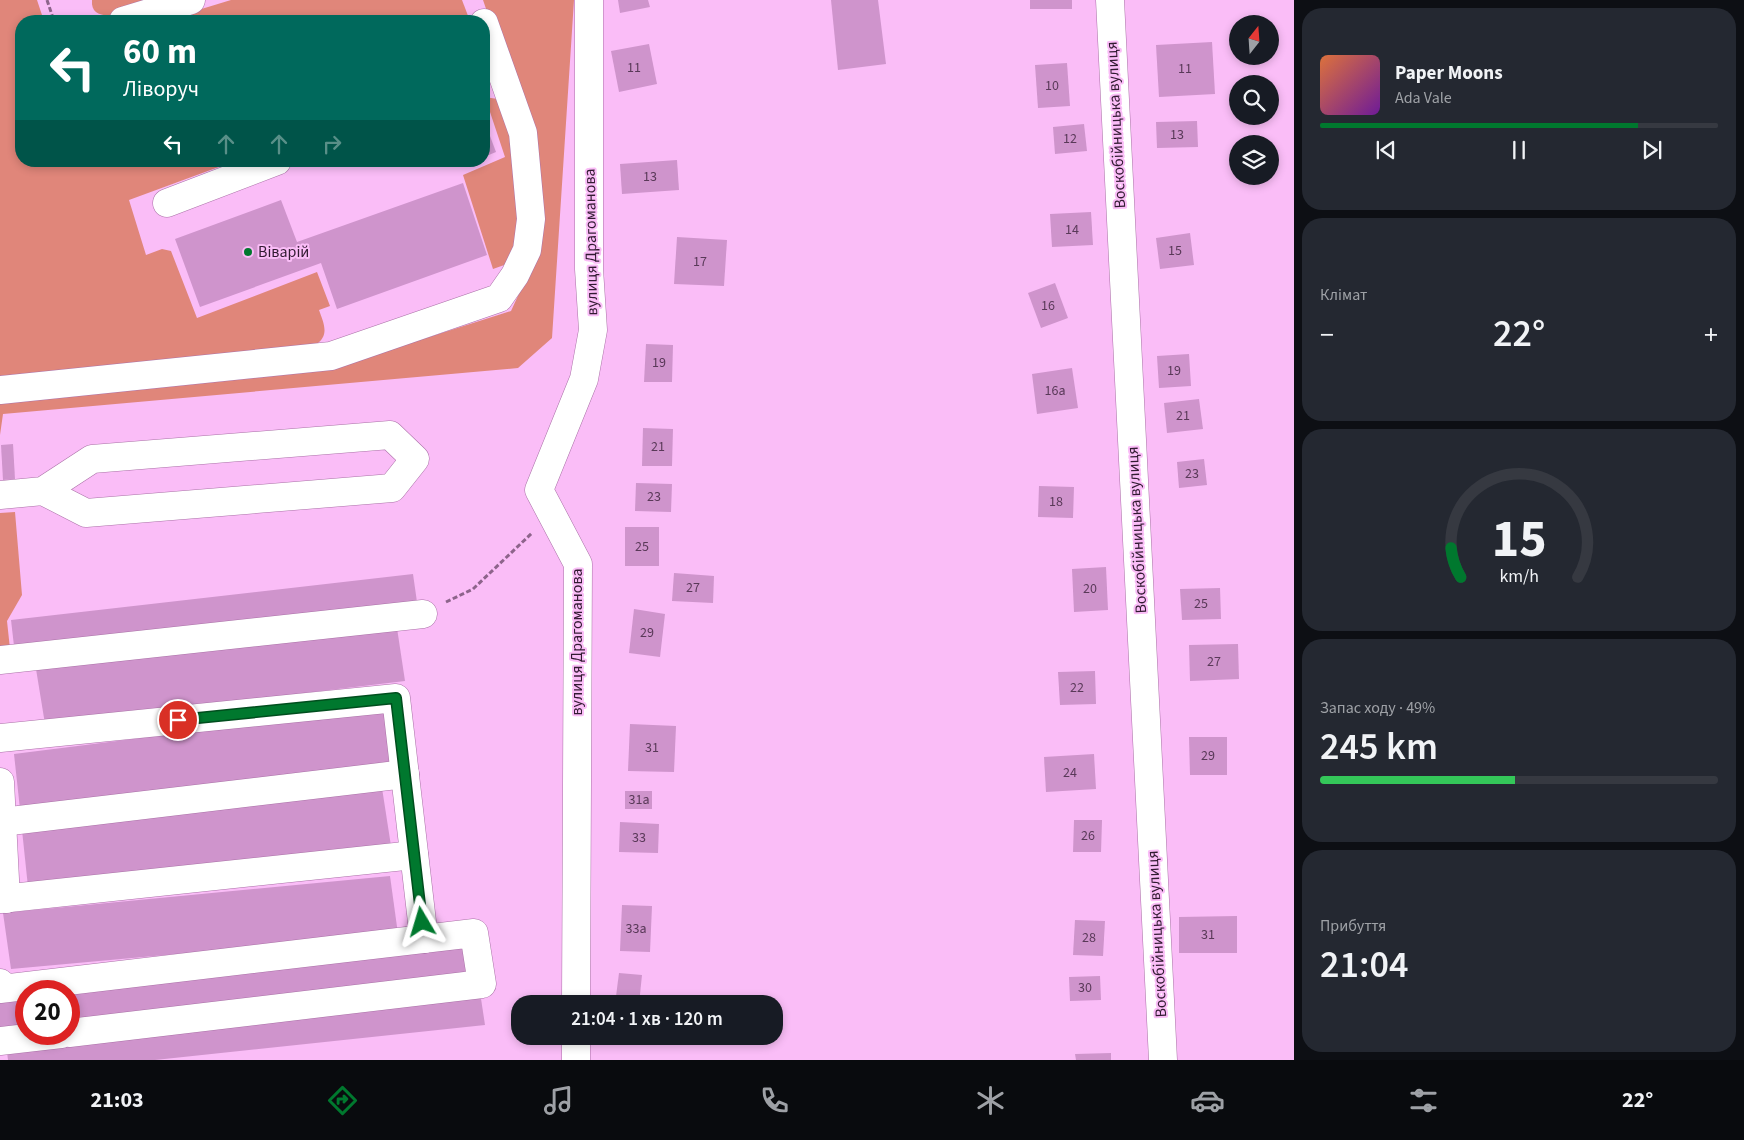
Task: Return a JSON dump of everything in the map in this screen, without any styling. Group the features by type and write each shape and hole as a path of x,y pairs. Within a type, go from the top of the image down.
{"street":[{"path":"142,15 191,0"},
{"path":"476,0 481,15"},
{"name":"вулиця Драгоманова","path":"576,995 578,564 539,490 584,379 593,330 589,270 589,0"},
{"name":"Воскобійницька вулиця","path":"1110,0 1164,1060"},
{"path":"0,390 331,356 499,298 515,276 527,250 531,218 523,133 493,79 490,60"},
{"path":"167,203 261,167"},
{"path":"0,495 43,490 92,459 390,435 415,459 392,488 86,513 43,490"},
{"path":"0,660 423,614"},
{"path":"0,738 396,698 424,939"},
{"path":"2,822 404,774"},
{"path":"0,782 3,899 414,855"},
{"path":"0,983 0,989 474,933 482,984 80,1032"},
{"path":"0,1041 15,1039"},
{"path":"576,1045 576,1060"}],"path":[{"path":"47,0 52,15"},
{"path":"423,614 473,589 551,514"}],"shaded area":[{"path":"0,0 37,0 42,15 15,15 15,167 219,167 129,200 146,255 162,249 171,251 197,318 317,272 330,306 319,310 323,320 324,334 323,338 315,345 0,376"},
{"path":"92,0 164,0 134,11 110,15 100,14 94,9"},
{"path":"231,0 462,0 468,15 182,15"},
{"path":"483,0 574,0 552,338 518,368 3,414 0,435 0,404 322,371 511,311 534,261 518,102 490,20 490,15 488,15"},
{"path":"490,98 498,99 507,113 519,237 507,264 493,269 463,175 482,167 490,167 490,163 505,157 490,112"},
{"path":"15,512 22,595 7,621 10,649 0,650 0,513"}],"building":[{"path":"618,0 648,0 650,7 620,13"},
{"path":"831,0 878,0 886,64 838,70"},
{"path":"1030,0 1072,0 1072,9 1030,9"},
{"path":"1212,42 1215,94 1159,97 1156,45"},
{"path":"649,44 657,84 619,92 611,51"},
{"path":"1067,63 1070,106 1038,108 1035,65"},
{"path":"1197,121 1198,147 1157,148 1156,122"},
{"path":"1084,124 1087,151 1055,154 1053,127"},
{"path":"490,136 496,152 490,154"},
{"path":"677,160 679,190 622,194 620,164"},
{"path":"463,183 487,255 337,309 321,263 200,307 175,239 281,200 297,242"},
{"path":"1091,212 1093,245 1052,247 1050,214"},
{"path":"1190,233 1194,265 1160,269 1156,238"},
{"path":"677,237 727,240 724,286 674,284"},
{"path":"1055,283 1068,318 1041,328 1028,293"},
{"path":"646,344 673,345 672,382 644,382"},
{"path":"1189,354 1191,386 1159,388 1157,356"},
{"path":"1072,368 1078,408 1037,414 1032,374"},
{"path":"1199,399 1203,429 1167,433 1164,403"},
{"path":"643,428 673,429 672,466 642,466"},
{"path":"13,444 15,479 3,480 1,445"},
{"path":"1204,459 1207,485 1179,488 1177,462"},
{"path":"636,483 672,484 671,512 635,511"},
{"path":"1039,486 1074,487 1073,518 1038,517"},
{"path":"625,527 659,527 659,566 625,566"},
{"path":"1106,567 1108,610 1074,612 1072,569"},
{"path":"674,573 714,576 713,603 672,601"},
{"path":"413,574 417,602 14,646 11,620"},
{"path":"1220,588 1221,619 1182,620 1180,589"},
{"path":"634,609 665,614 660,657 629,653"},
{"path":"397,628 405,681 45,724 36,669"},
{"path":"1238,644 1239,679 1190,681 1189,645"},
{"path":"1095,671 1096,704 1060,705 1058,672"},
{"path":"388,707 395,766 20,809 14,754"},
{"path":"630,724 676,726 674,772 628,771"},
{"path":"1189,737 1227,737 1227,775 1190,775"},
{"path":"1094,754 1096,789 1046,792 1044,757"},
{"path":"382,788 391,846 28,887 22,830"},
{"path":"625,791 652,791 652,809 625,809"},
{"path":"1074,820 1102,820 1101,852 1073,852"},
{"path":"620,822 659,824 658,853 619,852"},
{"path":"390,876 398,934 11,969 3,913"},
{"path":"622,905 652,906 650,952 620,951"},
{"path":"1237,916 1237,953 1179,953 1179,917"},
{"path":"1075,920 1105,921 1103,956 1073,955"},
{"path":"471,946 475,974 80,1019 80,994"},
{"path":"619,973 642,975 640,995 616,995"},
{"path":"1100,976 1101,1000 1070,1001 1069,977"},
{"path":"480,992 485,1025 155,1060 8,1060 7,1052 62,1045 80,1045 80,1043"},
{"path":"15,1001 15,1026 0,1028 0,1003"},
{"path":"1111,1053 1111,1060 1076,1060 1075,1054"}],"place":[{"name":"Віварій","path":"248,252"}],"route":[{"path":"178,720 396,698 422,922"}]}
